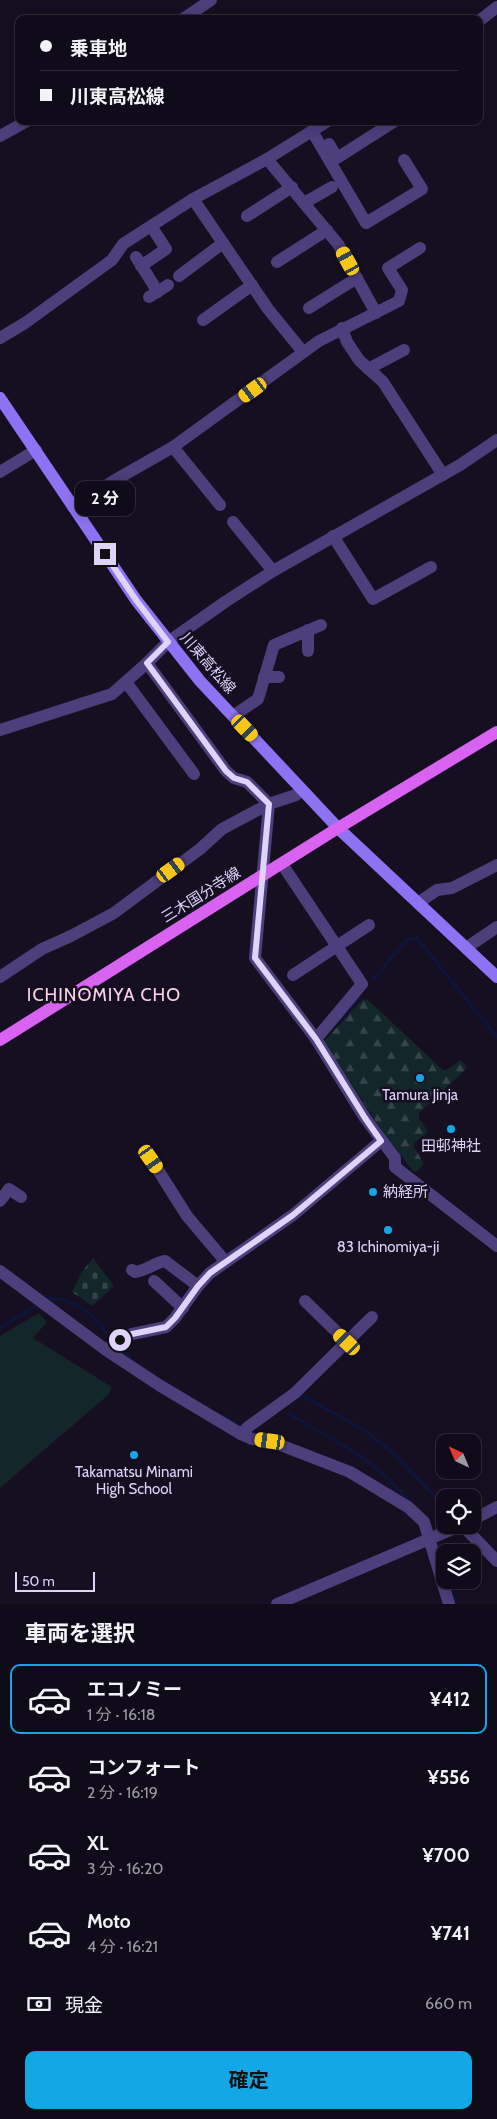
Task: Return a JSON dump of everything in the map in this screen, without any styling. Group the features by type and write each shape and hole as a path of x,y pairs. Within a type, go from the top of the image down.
{"main road":[{"name":"川東高松線","path":"0,398 136,600 200,681 338,828 497,977"},
{"name":"三木国分寺線","path":"0,1040 338,828 497,732"}],"street":[{"path":"189,15 211,0"},
{"path":"483,18 497,7"},
{"path":"0,136 20,125"},
{"path":"320,127 337,158 390,125"},
{"path":"0,338 78,286 112,260 123,244 193,199 267,159 320,127"},
{"path":"320,127 366,223 422,189 404,160"},
{"path":"267,159 338,244 376,313"},
{"path":"247,216 292,187"},
{"path":"304,203 332,187"},
{"path":"193,199 252,285 303,352"},
{"path":"152,226 166,250 139,262 158,291"},
{"path":"277,262 327,230"},
{"path":"179,276 223,243"},
{"path":"73,507 115,480 173,447 303,352 342,328 399,301 402,290 388,268 420,248"},
{"path":"309,308 357,278"},
{"path":"202,320 252,285"},
{"path":"342,328 347,342 359,360 383,382 443,475"},
{"path":"368,369 404,350"},
{"path":"0,730 112,694 168,642 273,571 443,475 497,440"},
{"path":"173,447 220,505"},
{"path":"0,472 36,450"},
{"path":"233,522 273,571"},
{"path":"334,536 373,599 431,567"},
{"path":"233,716 258,698 274,645 321,625"},
{"path":"308,630 308,651"},
{"path":"147,663 226,771 234,778 247,782 269,804"},
{"path":"264,677 279,676"},
{"path":"126,682 194,774"},
{"path":"0,977 42,949 114,913 200,849 222,829 269,804 296,795 302,790"},
{"path":"269,804 255,958 316,1039 365,1118 395,1158 395,1167 497,1246"},
{"path":"282,864 362,984 316,1039"},
{"path":"418,903 437,890 452,888 497,865"},
{"path":"293,974 369,925"},
{"path":"466,948 497,927"},
{"path":"106,1350 132,1334 166,1327 183,1308 198,1286 225,1261 293,1215 381,1141"},
{"path":"151,1159 187,1216 225,1261"},
{"path":"0,1202 9,1189 22,1198"},
{"path":"132,1270 135,1272 141,1271 155,1262 165,1261 198,1286"},
{"path":"1,1274 106,1350 241,1434 252,1439 270,1441 350,1472 415,1512 424,1522 449,1604"},
{"path":"154,1281 183,1308"},
{"path":"305,1301 347,1342"},
{"path":"241,1434 295,1393 372,1317"},
{"path":"481,1515 497,1507"},
{"path":"277,1604 441,1534"},
{"path":"471,1534 497,1561"}],"green space":[{"path":"363,999 368,1000 443,1070 461,1060 466,1066 465,1070 419,1113 419,1118 427,1133 414,1143 414,1147 423,1162 423,1165 416,1172 413,1171 380,1128 325,1043 325,1040"},
{"path":"93,1258 114,1286 92,1306 72,1292 81,1273"},
{"path":"39,1313 47,1322 33,1338 112,1387 108,1395 0,1488 0,1336"}],"waterway":[{"path":"373,979 407,940 417,938 497,1037"},
{"path":"335,1025 360,997"},
{"path":"47,1298 68,1301 84,1309 110,1338"},
{"path":"0,1328 37,1305"},
{"path":"120,1348 131,1358"},
{"path":"299,1397 301,1395 364,1430 393,1453 436,1498"},
{"path":"289,1414 358,1454 384,1475 409,1500"},
{"path":"224,1415 238,1426"},
{"path":"453,1592 456,1604"}],"place":[{"name":"Tamura Jinja","path":"420,1078"},
{"name":"田邨神社","path":"451,1129"},
{"name":"納経所","path":"373,1192"},
{"name":"83 Ichinomiya-ji","path":"388,1230"},
{"name":"Takamatsu Minami High School","path":"134,1455"}],"district":[{"name":"ICHINOMIYA CHO","path":"104,995"}],"route":[{"path":"105,554 136,600 168,642 147,663 226,771 234,778 247,782 269,804 255,958 316,1039 381,1141 293,1215 210,1273 166,1327 132,1334 120,1340"}]}
